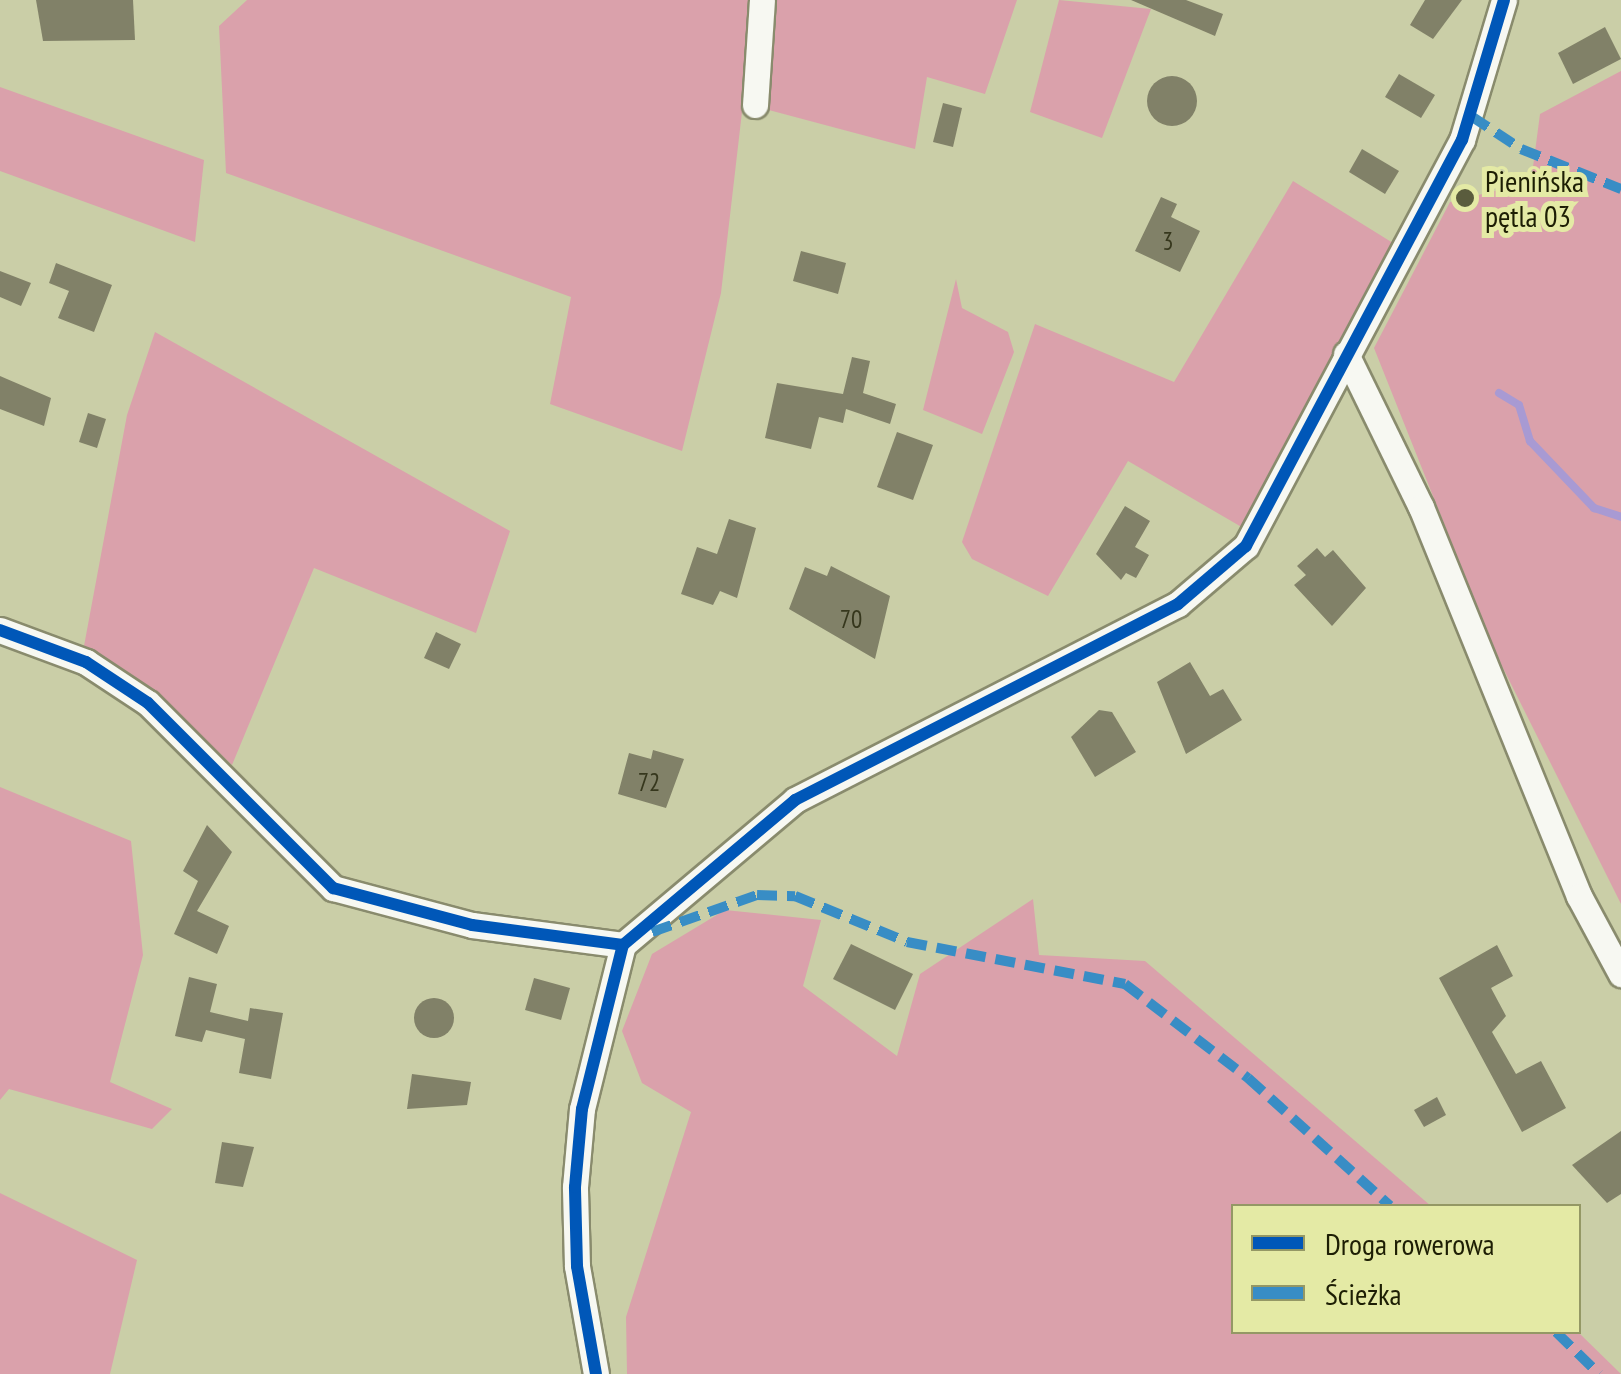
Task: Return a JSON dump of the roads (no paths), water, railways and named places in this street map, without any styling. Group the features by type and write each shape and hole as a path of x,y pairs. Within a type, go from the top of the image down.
{"street":[{"path":"755,105 762,0"},
{"path":"596,1374 577,1266 575,1187 585,1091 624,945 795,800 1178,604 1216,575 1279,498 1346,354 1462,140 1494,50 1504,0"},
{"path":"1346,354 1420,507 1579,896 1621,974"},
{"path":"0,630 86,662 148,703 332,888 488,928 624,945"}],"waterway":[{"path":"1499,393 1519,405 1530,441 1594,508 1621,517"}],"place":[{"name":"Pienińska pętla 03","path":"1465,198"}]}
